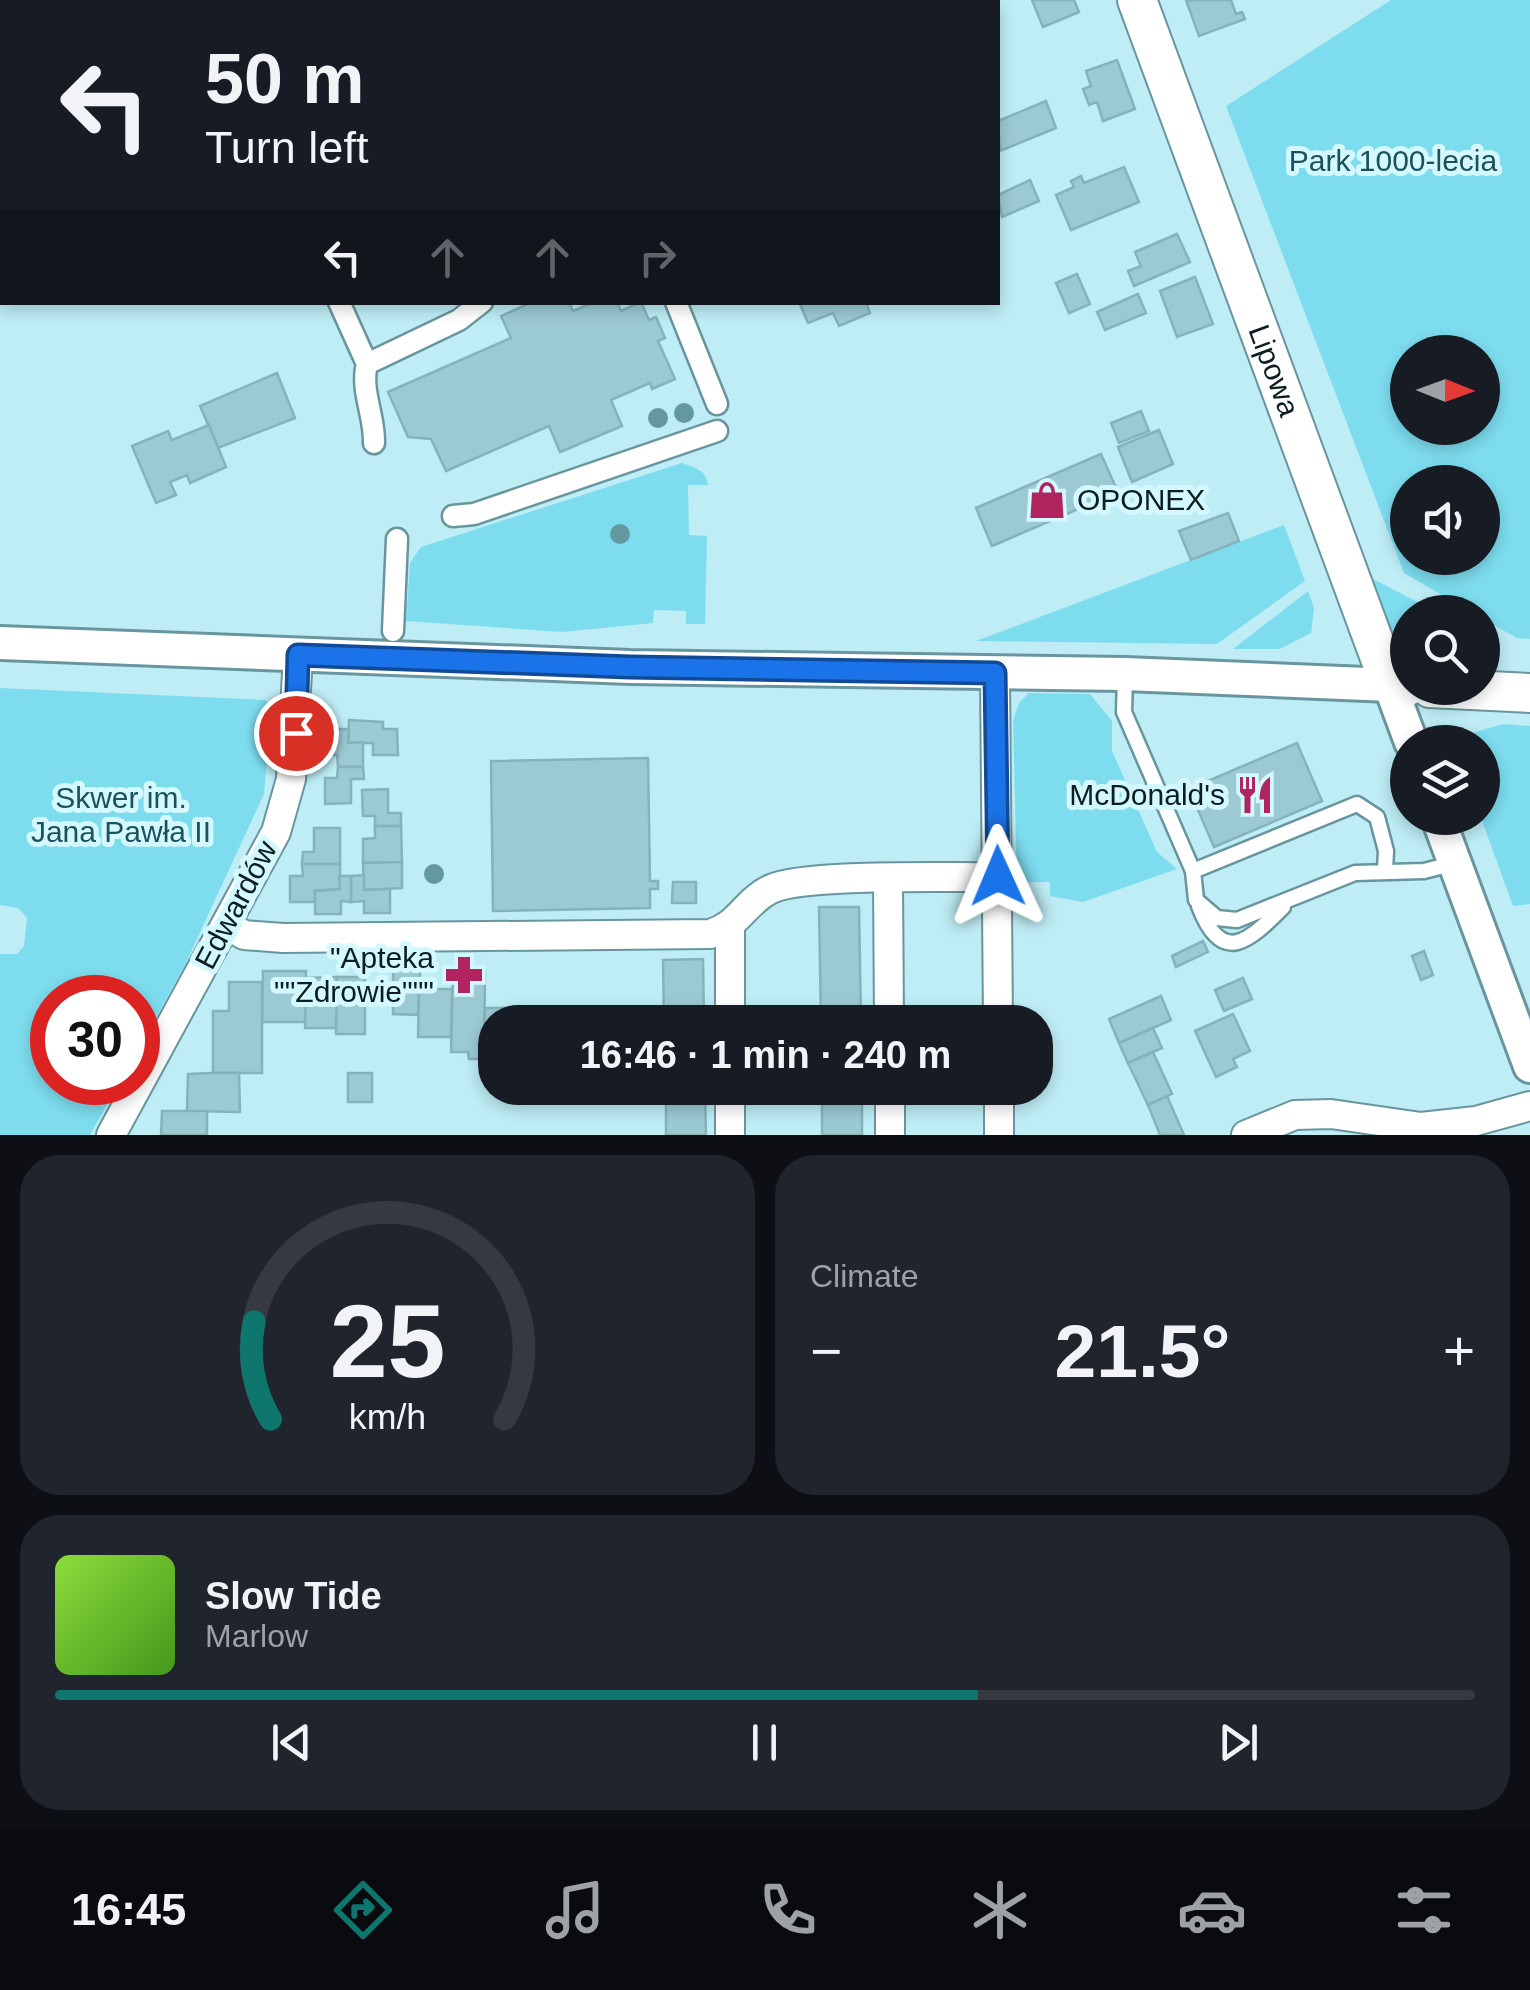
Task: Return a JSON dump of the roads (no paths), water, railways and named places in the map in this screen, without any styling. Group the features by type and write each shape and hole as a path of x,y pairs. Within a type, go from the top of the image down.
{"main road":[{"name":"Lipowa","path":"1137,0 1390,665"},
{"path":"1500,692 1530,693"}],"street":[{"path":"341,305 367,364 363,380 375,419 374,443"},
{"path":"367,364 458,320 478,305"},
{"path":"677,305 717,404"},
{"path":"453,516 474,514 717,430"},
{"path":"393,631 397,538"},
{"path":"0,643 650,668 1125,674 1390,686"},
{"name":"Edwardów","path":"111,1135 276,832 291,778 298,655"},
{"path":"995,673 998,1005"},
{"path":"1444,835 1527,1050"},
{"path":"226,925 244,936 283,938 710,934 730,928 751,902 786,884 998,876"},
{"path":"888,880 889,1005"},
{"path":"730,928 730,1005"},
{"path":"730,1105 730,1135"},
{"path":"890,1105 890,1135"},
{"path":"998,1105 999,1135"},
{"path":"1246,1135 1295,1115 1373,1128 1421,1128 1476,1121 1530,1106"}],"lane":[{"path":"1125,674 1124,712 1193,871 1196,900 1208,929 1219,941 1236,944 1254,936 1287,903"},
{"path":"1193,871 1357,804 1377,818 1386,851 1385,869"},
{"path":"1196,900 1216,918 1237,920 1354,873 1385,869 1424,871 1455,863"}],"place":[{"name":"OPONEX","path":"1047,500"},
{"name":"McDonald's","path":"1255,795"},
{"name":"\"Apteka \"\"Zdrowie\"\"\"","path":"464,975"}],"park label":[{"name":"Park 1000-lecia","path":"1393,161"},
{"name":"Skwer im. Jana Pawła II","path":"121,815"}]}
